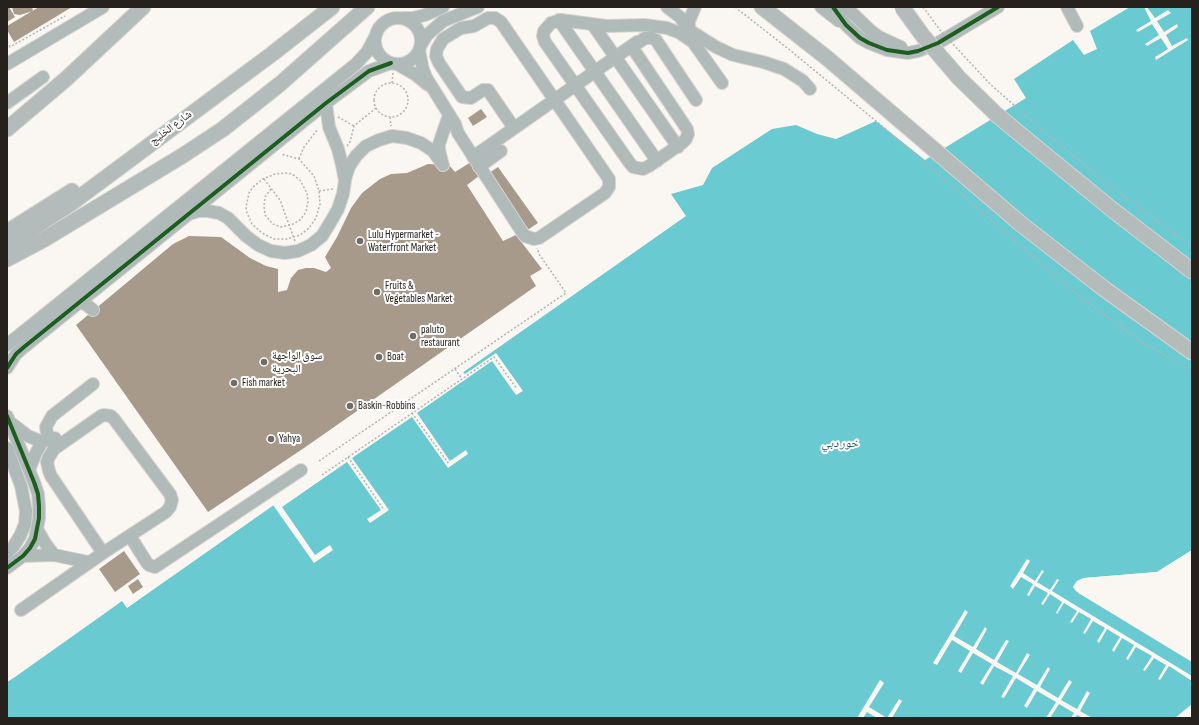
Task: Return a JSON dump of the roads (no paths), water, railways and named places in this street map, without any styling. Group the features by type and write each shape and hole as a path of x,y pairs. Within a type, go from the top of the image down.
{"main road":[{"path":"7,129 71,74 143,7"},
{"name":"شارع الخليج","path":"7,245 69,205 332,7"},
{"path":"7,259 43,240 203,143 247,111 366,7"},
{"path":"762,7 827,58 1021,224 1103,288 1192,352"},
{"path":"902,7 923,36 947,64 996,114 1114,211 1192,271"},
{"path":"7,141 26,113"},
{"path":"7,232 90,180 131,158"}],"street":[{"path":"7,64 103,7"},
{"path":"7,346 237,158 356,64 367,52 376,32 383,23 393,18 413,18 425,15 444,7"},
{"path":"7,368 16,354 80,301 262,155 327,111 369,71 394,63 403,63 413,59 427,35 443,21 478,7"},
{"path":"667,7 680,17 689,30 716,47 733,55 784,69 803,81 810,89"},
{"path":"689,30 689,22 695,7"},
{"path":"821,7 830,15 846,25 860,38 878,47 908,53 938,44 998,7"},
{"path":"833,7 846,25"},
{"path":"846,7 875,34 888,42 918,51"},
{"path":"854,7 863,24"},
{"path":"1067,7 1077,26"},
{"path":"404,18 418,28 420,33 423,70 432,88 476,162 525,236 534,239 539,238 608,190 610,183 607,175 498,20 491,17 484,19 475,25 461,28 443,39 437,48 436,56 460,95 465,98 471,98 483,90 488,90 509,131"},
{"path":"559,20 657,161"},
{"path":"632,47 688,129 686,139 678,147 643,169 636,168 631,165 544,39 544,32 547,26 559,20 593,25 650,26 667,28 689,39 700,50 722,83"},
{"path":"593,25 678,147"},
{"path":"632,47 650,26"},
{"path":"375,37 378,53 382,58 416,74 432,88"},
{"path":"476,162 509,131 645,38 656,40 696,100"},
{"path":"7,103 43,76"},
{"path":"327,111 332,134 342,165 344,184"},
{"path":"452,120 470,140 476,143 480,143 495,133 509,131"},
{"path":"188,214 198,211 219,213 228,218 246,236 258,245 271,251 285,253 298,251 311,245 322,236 338,209 349,168 356,156 366,146 392,136 407,138 421,143 433,151 445,164 439,150 439,144 452,120"},
{"path":"476,162 501,151"},
{"path":"80,301 95,309 90,294"},
{"path":"29,470 35,455 45,441 46,427 52,416 93,384"},
{"path":"21,610 88,562 103,553 130,536 166,512 170,507 172,500 170,494 111,416 104,415 51,453 47,462 49,472 103,553"},
{"path":"9,419 28,436 45,441 58,437 69,439"},
{"path":"7,568 23,556 35,540 39,512 38,494 9,419"},
{"path":"7,448 21,486 26,511 25,524 20,536 7,553"},
{"path":"130,536 149,566 155,566 300,470"},
{"path":"37,529 54,555"},
{"path":"23,556 54,555 88,562"}],"water":[{"name":"خور دبي","path":"1130,7 1192,7 1192,550 1157,572 1084,578 1077,581 1073,587 1080,594 1192,662 1192,704 1175,718 7,718 7,682 122,601 127,608 686,216 671,194 703,185 712,168 772,129 796,125 817,134 836,139 876,121 925,160 1026,98 1014,79 1073,40 1084,55 1097,49 1090,31"}],"place":[{"name":"Lulu Hypermarket - Waterfront Market","path":"360,241"},
{"name":"Fruits & Vegetables Market","path":"377,292"},
{"name":"paluto restaurant","path":"413,336"},
{"name":"Boat","path":"379,357"},
{"name":"سوق الواجهة البحرية","path":"264,362"},
{"name":"Fish market","path":"234,383"},
{"name":"Baskin-Robbins","path":"350,406"},
{"name":"Yahya","path":"271,439"}]}
